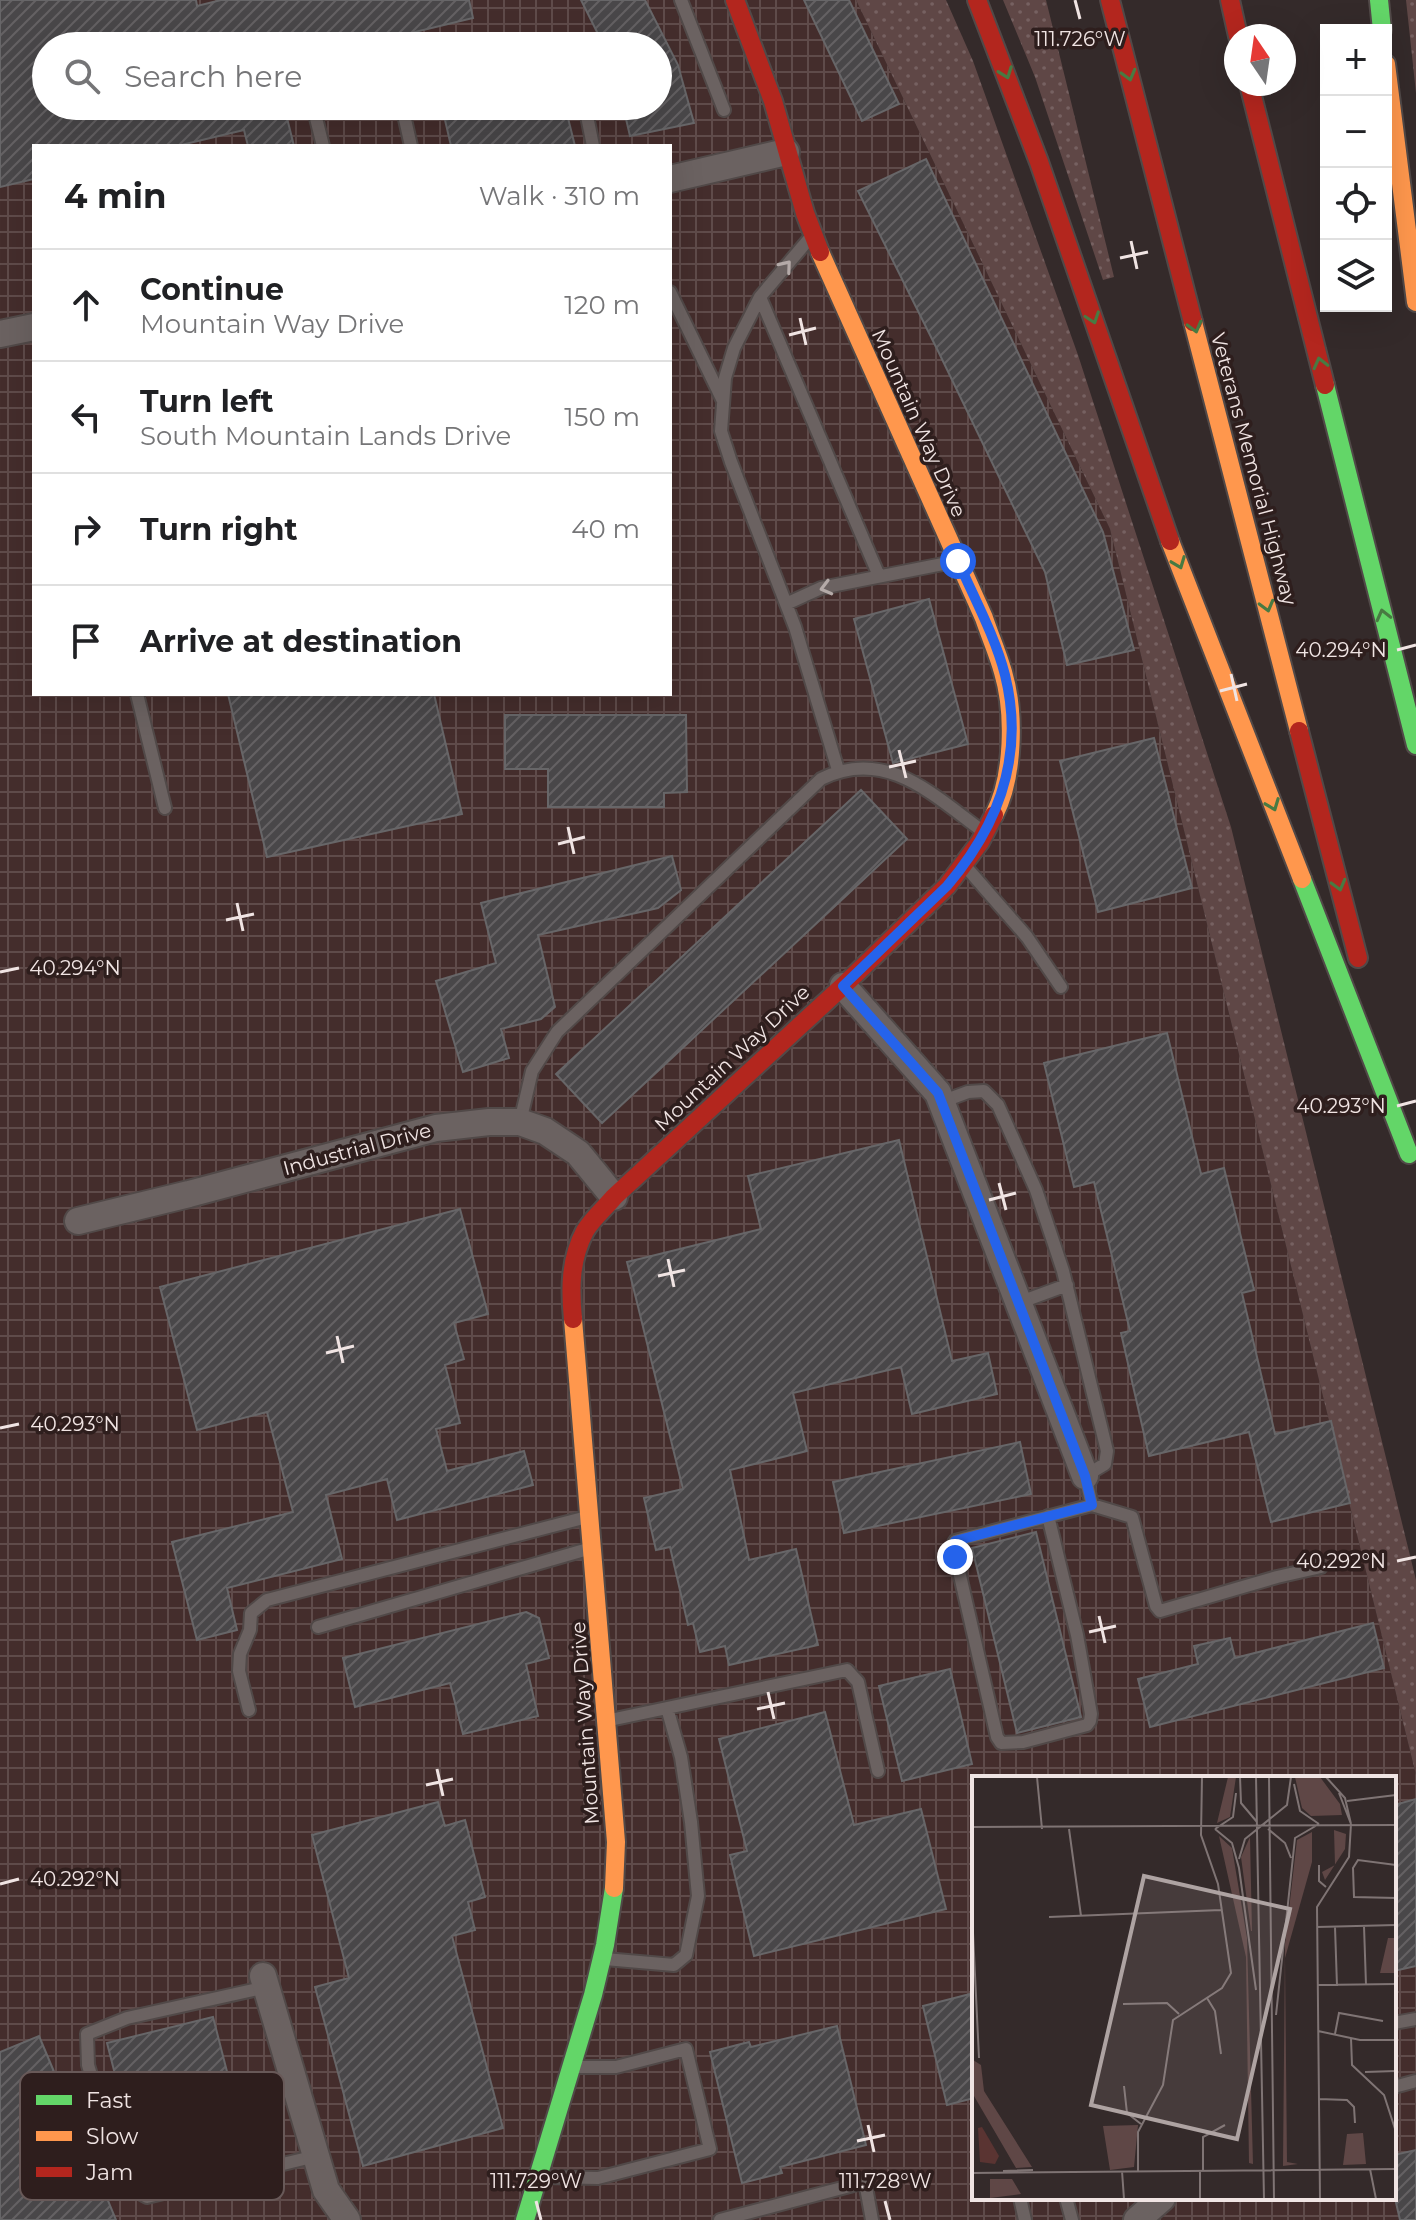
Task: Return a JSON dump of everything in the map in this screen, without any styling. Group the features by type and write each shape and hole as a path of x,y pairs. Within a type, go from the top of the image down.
{"main road":[{"name":"Mountain Way Drive","path":"525,2220 573,2067 602,1959 616,1879 616,1842 570,1288 573,1265 585,1231 614,1197 947,886 985,833 997,810 1007,776 1010,707 1004,674 984,618 878,387 813,234 773,101 735,0"},
{"path":"977,0 1039,162 1163,523 1411,1161 1369,1000"},
{"name":"Veterans Memorial Highway","path":"1110,0 1361,969"},
{"path":"1230,0 1235,24"},
{"path":"1379,0 1381,24"},
{"path":"1252,96 1416,745"},
{"path":"1390,96 1416,302"}],"street":[{"path":"672,179 786,152"},
{"path":"0,334 32,327"},
{"path":"843,986 938,1093 1085,1476"},
{"name":"Industrial Drive","path":"78,1221 436,1128 489,1122 520,1122 545,1131 578,1153 614,1197"},
{"path":"265,1982 326,2190 347,2220"},
{"path":"1137,2220 1160,2200"}],"lane":[{"path":"681,0 724,110"},
{"path":"316,120 322,144"},
{"path":"405,120 411,144"},
{"path":"588,120 593,144"},
{"path":"813,234 760,297 734,348 725,378 721,431 786,604 838,770"},
{"path":"672,296 723,401"},
{"path":"760,297 879,576"},
{"path":"786,604 821,588 958,561"},
{"path":"137,696 165,808"},
{"path":"520,1122 532,1071 557,1032 821,779 838,770 863,767 895,773 923,787 985,833"},
{"path":"964,865 1027,937 1061,987"},
{"path":"941,1102 968,1092 984,1091 998,1105 1036,1190 1067,1285 1107,1451 1105,1464 1085,1476 1092,1505"},
{"path":"1018,1303 1067,1285"},
{"path":"1048,1516 1077,1635 1090,1721 1087,1725 1023,1742 1001,1743 997,1737 953,1545 955,1541 1048,1516 1092,1505 1132,1517 1156,1606 1160,1611 1321,1567"},
{"path":"249,1710 239,1671 240,1654 250,1630 251,1613 267,1600 590,1516"},
{"path":"318,1627 593,1548"},
{"path":"606,1721 847,1670 858,1682 878,1771"},
{"path":"602,1959 674,1965 686,1955 698,1896 681,1757 667,1708"},
{"path":"90,2072 87,2034 127,2018 265,1982"},
{"path":"1396,2023 1416,2019"},
{"path":"540,2177 598,2178 710,2149 686,2049 616,2067 573,2067"},
{"path":"1396,2086 1416,2081"},
{"path":"284,2164 316,2156"},
{"path":"720,2220 865,2182 872,2220"},
{"path":"1020,2200 1025,2220"},
{"path":"1067,2200 1072,2220"}],"shaded area":[{"path":"0,0 856,0 1110,529 1416,1775 1416,2220 0,2220"},
{"path":"856,0 946,0 973,61 1078,355 1231,827 1416,1580 1416,1775 1110,529"},
{"path":"1003,0 1046,0 1114,277 1103,280 1035,77"},
{"path":"1406,0 1416,0 1416,93"}],"building":[{"path":"0,0 196,0 197,6 221,0 469,0 473,18 415,32 32,32 32,120 288,120 294,144 248,144 244,130 185,144 32,144 32,179 0,187"},
{"path":"581,0 645,0 661,32 597,32"},
{"path":"804,0 849,0 899,104 862,121"},
{"path":"672,53 694,123 630,136 626,120 672,120"},
{"path":"445,120 568,120 574,144 451,144"},
{"path":"926,159 1103,532 1134,650 1067,665 1045,572 858,191"},
{"path":"929,599 968,744 893,763 854,619"},
{"path":"228,696 434,696 462,814 267,857"},
{"path":"505,715 686,715 687,792 664,793 664,807 548,807 548,769 505,769"},
{"path":"1154,738 1192,888 1098,912 1060,761"},
{"path":"861,790 907,839 602,1123 556,1074"},
{"path":"672,856 681,890 658,908 538,935 555,1007 541,1019 501,1029 509,1058 463,1072 436,981 496,963 481,903"},
{"path":"1167,1033 1201,1174 1224,1168 1254,1290 1242,1293 1275,1434 1331,1421 1350,1503 1271,1522 1249,1432 1149,1456 1121,1333 1130,1331 1094,1182 1074,1187 1044,1063"},
{"path":"899,1140 952,1361 988,1353 997,1394 912,1414 901,1367 793,1393 807,1451 730,1470 749,1560 796,1549 818,1645 729,1665 725,1646 700,1652 693,1623 688,1625 670,1547 656,1550 644,1498 683,1489 627,1262 761,1229 748,1176"},
{"path":"460,1209 488,1314 454,1323 464,1359 445,1365 460,1423 436,1429 447,1471 524,1451 533,1485 397,1520 387,1479 326,1495 342,1559 227,1588 237,1630 197,1640 172,1542 293,1512 267,1412 197,1430 160,1287"},
{"path":"1020,1442 1031,1494 844,1533 833,1482"},
{"path":"1036,1532 1081,1717 1017,1733 972,1548"},
{"path":"526,1612 539,1618 549,1658 526,1664 538,1716 463,1734 450,1683 355,1707 343,1658"},
{"path":"1373,1623 1384,1668 1150,1727 1138,1679 1198,1664 1194,1646 1230,1638 1235,1658"},
{"path":"950,1669 972,1764 902,1781 879,1686"},
{"path":"825,1712 854,1825 921,1809 946,1909 754,1956 730,1855 747,1851 719,1739"},
{"path":"1416,1799 1416,1966 1396,1971 1396,1804"},
{"path":"438,1802 445,1826 465,1820 485,1897 468,1902 475,1930 452,1936 503,2128 363,2166 315,1987 349,1978 312,1835"},
{"path":"970,1994 972,2099 947,2105 923,2006"},
{"path":"213,2017 227,2072 114,2072 107,2043"},
{"path":"837,2026 866,2145 780,2167 782,2173 742,2183 710,2052 749,2042 751,2047"},
{"path":"39,2036 54,2072 20,2072 20,2200 108,2200 116,2220 0,2220 0,2052"},
{"path":"1416,2150 1416,2220 1400,2220 1395,2200 1396,2155"}],"traffic: fast":[{"path":"1379,0 1381,24"},
{"path":"1325,385 1416,745"},
{"path":"1302,879 1409,1154"},
{"path":"525,2220 593,1995 614,1888"}],"traffic: slow":[{"path":"1390,96 1416,302"},
{"path":"820,252 984,618 1001,665 1011,725 1006,782 994,815"},
{"path":"1193,322 1299,731"},
{"path":"1170,541 1302,879"},
{"path":"573,1319 616,1842 614,1888"}],"traffic: jam":[{"path":"735,0 773,101 805,213 820,252"},
{"path":"977,0 1039,162 1170,541"},
{"path":"1110,0 1193,322"},
{"path":"1230,0 1235,24"},
{"path":"1252,96 1325,385"},
{"path":"1299,731 1358,958"},
{"path":"573,1319 574,1263 580,1242 591,1222 947,886 980,842 994,815"}],"route":[{"path":"955,1557 955,1541 1092,1505 1085,1476 938,1093 843,986 962,868 997,810 1007,776 1010,707 1004,674 984,618 958,561"}]}
